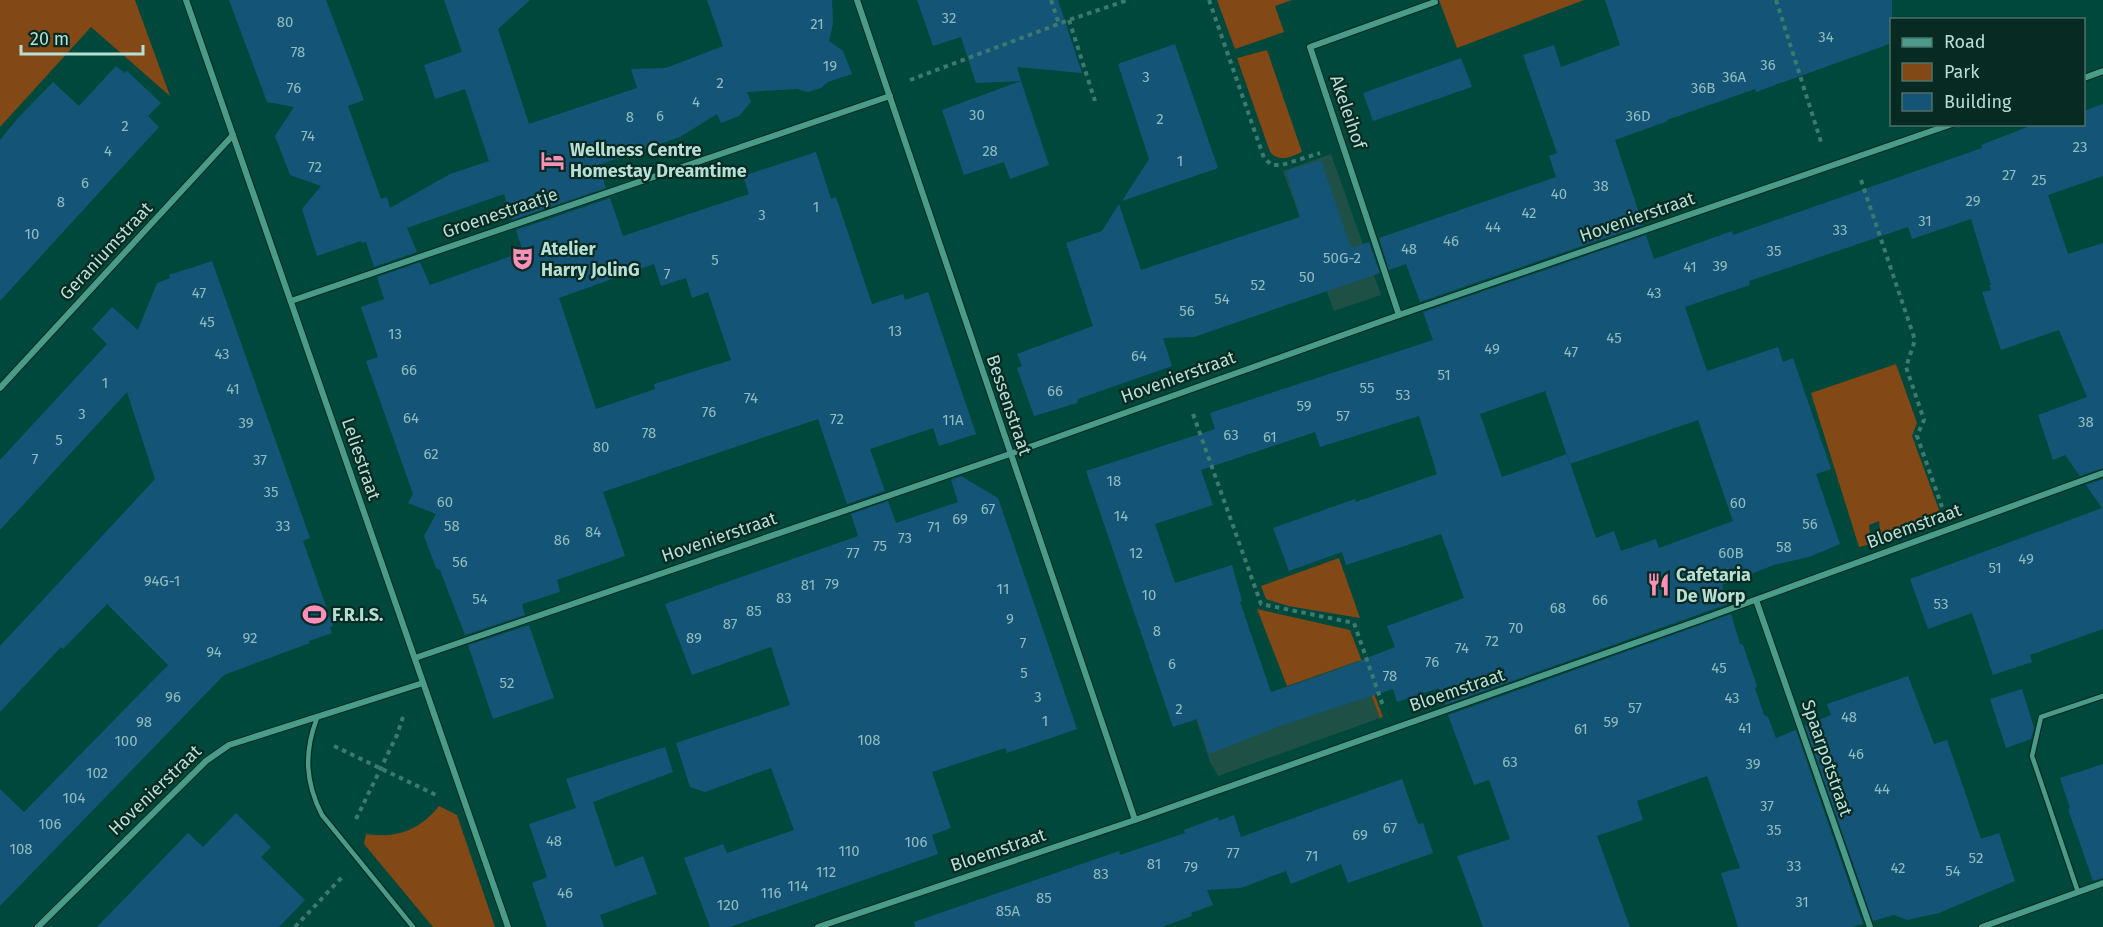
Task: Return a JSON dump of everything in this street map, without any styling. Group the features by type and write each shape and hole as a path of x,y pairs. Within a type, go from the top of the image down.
{"street":[{"name":"Leliestraat","path":"186,0 508,927"},
{"name":"Bessenstraat","path":"857,0 1135,820"},
{"name":"Akeleihof","path":"1399,315 1310,47 1435,2"},
{"path":"2085,78 2103,71"},
{"name":"Groenestraatje","path":"291,301 890,96"},
{"name":"Hovenierstraat","path":"415,658 1010,454 1399,315 1946,126"},
{"name":"Geraniumstraat","path":"0,388 233,135"},
{"name":"Bloemstraat","path":"818,927 1135,820 1756,600 2103,473"},
{"name":"Spaarpotstraat","path":"1756,600 1870,927"},
{"name":"Hovenierstraat","path":"38,927 213,754 229,745 423,683"},
{"path":"1982,927 2103,883"}],"lane":[{"path":"2078,892 2032,756 2041,717 2103,696"},
{"path":"316,718 308,751 309,784 322,815 413,927"}],"path":[{"path":"1051,0 1059,24"},
{"path":"890,96 913,78 1128,0"},
{"path":"1209,0 1264,158 1272,165 1282,165 1343,146"},
{"path":"1776,0 1829,168"},
{"path":"1069,20 1095,101"},
{"path":"1854,159 1915,340 1906,367 1924,420 1917,436 1950,529"},
{"path":"1185,391 1261,604 1354,623 1391,729"},
{"path":"342,840 362,810 397,735 403,716 423,683"},
{"path":"316,718 333,745 381,770 466,807"},
{"path":"295,927 358,860"}],"shaded area":[{"path":"1331,154 1381,295 1334,311 1283,171"},
{"path":"1358,661 1380,718 1218,776 1210,762 1196,719"}],"green space":[{"path":"0,0 135,0 170,96 91,27 0,127"},
{"path":"1217,0 1292,0 1275,6 1284,32 1235,49"},
{"path":"1439,0 1584,0 1457,48"},
{"path":"1267,50 1302,152 1285,158 1270,152 1237,58"},
{"path":"1896,364 1917,423 1912,436 1942,518 1881,540 1879,521 1869,525 1871,544 1859,547 1811,393"},
{"path":"1339,558 1360,618 1288,606 1266,599 1261,586"},
{"path":"1257,609 1350,630 1383,717 1380,718 1358,661 1287,686"},
{"path":"439,806 457,815 495,927 433,927 364,844 366,834 387,835 407,831 424,821"}],"building":[{"path":"229,0 326,0 364,100 348,106 381,199 387,197 390,208 450,174 489,161 465,89 435,99 424,65 462,52 444,0 530,0 498,29 529,124 637,88 631,69 666,68 723,46 707,0 832,0 833,24 829,41 843,51 852,74 808,92 797,89 747,92 751,102 739,116 721,123 717,114 680,137 598,165 606,188 512,220 504,194 407,228 417,252 374,267 366,242 361,241 317,256 302,209 321,186 290,175 275,136 294,107 267,102"},
{"path":"917,0 1058,0 1082,73 1017,67 1021,81 976,83 961,37 933,46"},
{"path":"1605,0 1892,0 1890,44 1756,92 1755,89 1615,140 1643,225 1420,302 1406,264 1389,270 1379,238 1556,177 1549,156 1557,153 1523,55 1554,45 1561,67 1620,45"},
{"path":"1175,44 1218,168 1122,201 1149,159 1118,64"},
{"path":"1461,58 1472,87 1373,121 1363,93"},
{"path":"116,66 125,73 127,71 161,103 148,116 159,127 0,301 0,140 53,82 79,106"},
{"path":"1021,81 1049,165 1010,179 1004,162 964,175 942,110"},
{"path":"2103,104 2103,176 2048,195 2068,254 2103,243 2103,468 2080,476 2065,455 2053,460 2038,415 2087,397 2059,330 2001,350 1982,292 1991,290 1989,285 1991,285 1971,219 1912,239 1908,227 1749,281 1750,285 1685,307 1707,371 1778,347 1783,362 1793,358 1831,469 1816,474 1840,544 1809,557 1774,565 1722,585 1728,604 1445,705 1439,688 1397,702 1393,689 1280,726 1209,754 1197,719 1173,727 1086,471 1215,429 1210,413 1433,340 1423,312 1646,235 1654,259 1732,231 1733,235 1982,148 1981,145 2030,126 2085,126 2085,111","holes":["1545,391 1567,454 1502,477 1480,414","1419,416 1437,474 1356,502 1355,499 1273,528 1289,571 1342,552 1346,565 1441,534 1464,598 1387,626 1395,647 1321,676 1271,692 1240,602 1242,601 1232,565 1175,583 1155,524 1213,505 1201,470 1315,432 1320,447","1698,420 1733,521 1659,548 1656,539 1621,551 1614,531 1596,538 1570,464"]},
{"path":"816,152 831,199 836,197 872,304 903,294 905,300 928,292 976,434 939,446 933,428 870,449 885,491 847,504 818,419 603,492 625,556 557,580 560,592 522,604 525,615 465,635 424,536 436,514 408,503 413,494 366,361 378,357 361,307 384,299 377,277 420,262 430,285 523,252 516,230 610,198 623,236 749,194 743,176","holes":["654,264 661,286 686,278 692,298 708,292 731,360 654,384 655,389 596,409 559,298"]},
{"path":"1321,160 1351,248 1369,242 1380,273 1194,337 1163,338 1172,366 1078,399 1077,403 1034,416 1017,368 1022,366 1017,354 1093,326 1066,243 1102,231 1119,204 1141,270 1300,217 1286,171"},
{"path":"212,261 310,538 303,541 333,626 330,627 332,633 224,675 0,906 0,789 24,812 168,665 107,604 63,649 61,647 0,712 0,646 155,479 127,392 0,530 0,460 107,344 92,329 112,307 138,330 157,283 170,278 169,275"},
{"path":"961,476 998,498 1077,729 1007,753 1005,748 932,772 951,828 932,835 938,854 730,927 710,927 684,858 723,844 727,853 794,830 771,768 705,792 690,787 676,743 790,705 771,647 692,675 665,604 858,536 851,514 888,501 896,523 958,502 951,480"},
{"path":"2103,479 2103,629 2030,655 2032,662 1993,675 1972,613 1928,629 1910,579 2102,508 2086,485"},
{"path":"1731,614 1757,686 1755,688 1764,715 1768,717 1776,738 1796,730 1863,924 1852,927 1738,927 1721,873 1740,868 1707,776 1637,801 1643,820 1597,836 1630,927 1483,927 1457,856 1510,839 1489,780 1474,785 1448,715"},
{"path":"529,625 554,698 493,719 468,645"},
{"path":"1908,676 1934,744 1947,740 1981,839 1999,833 2015,881 1939,913 1907,920 1894,915 1873,921 1805,726 1831,715 1827,704"},
{"path":"2022,689 2034,728 2031,739 2006,748 1990,699"},
{"path":"665,747 673,772 593,802 615,867 643,856 657,894 600,915 604,927 547,927 532,883 547,877 529,824 576,808 566,779"},
{"path":"2103,764 2103,878 2093,881 2068,809 2070,808 2060,778"},
{"path":"1402,779 1418,824 1423,823 1433,853 1348,883 1341,864 1291,884 1286,871 1241,888 1207,890 1213,905 1162,927 915,927 914,922 1119,851 1120,855 1185,833 1184,830 1218,817 1219,821 1234,815 1241,837"},
{"path":"236,813 271,847 261,857 305,900 279,927 97,927 188,833 203,847"}],"place":[{"name":"Wellness Centre Homestay Dreamtime","path":"552,160"},
{"name":"Atelier Harry JolinG","path":"523,259"},
{"name":"Cafetaria De Worp","path":"1658,585"},
{"name":"F.R.I.S.","path":"314,615"}]}
